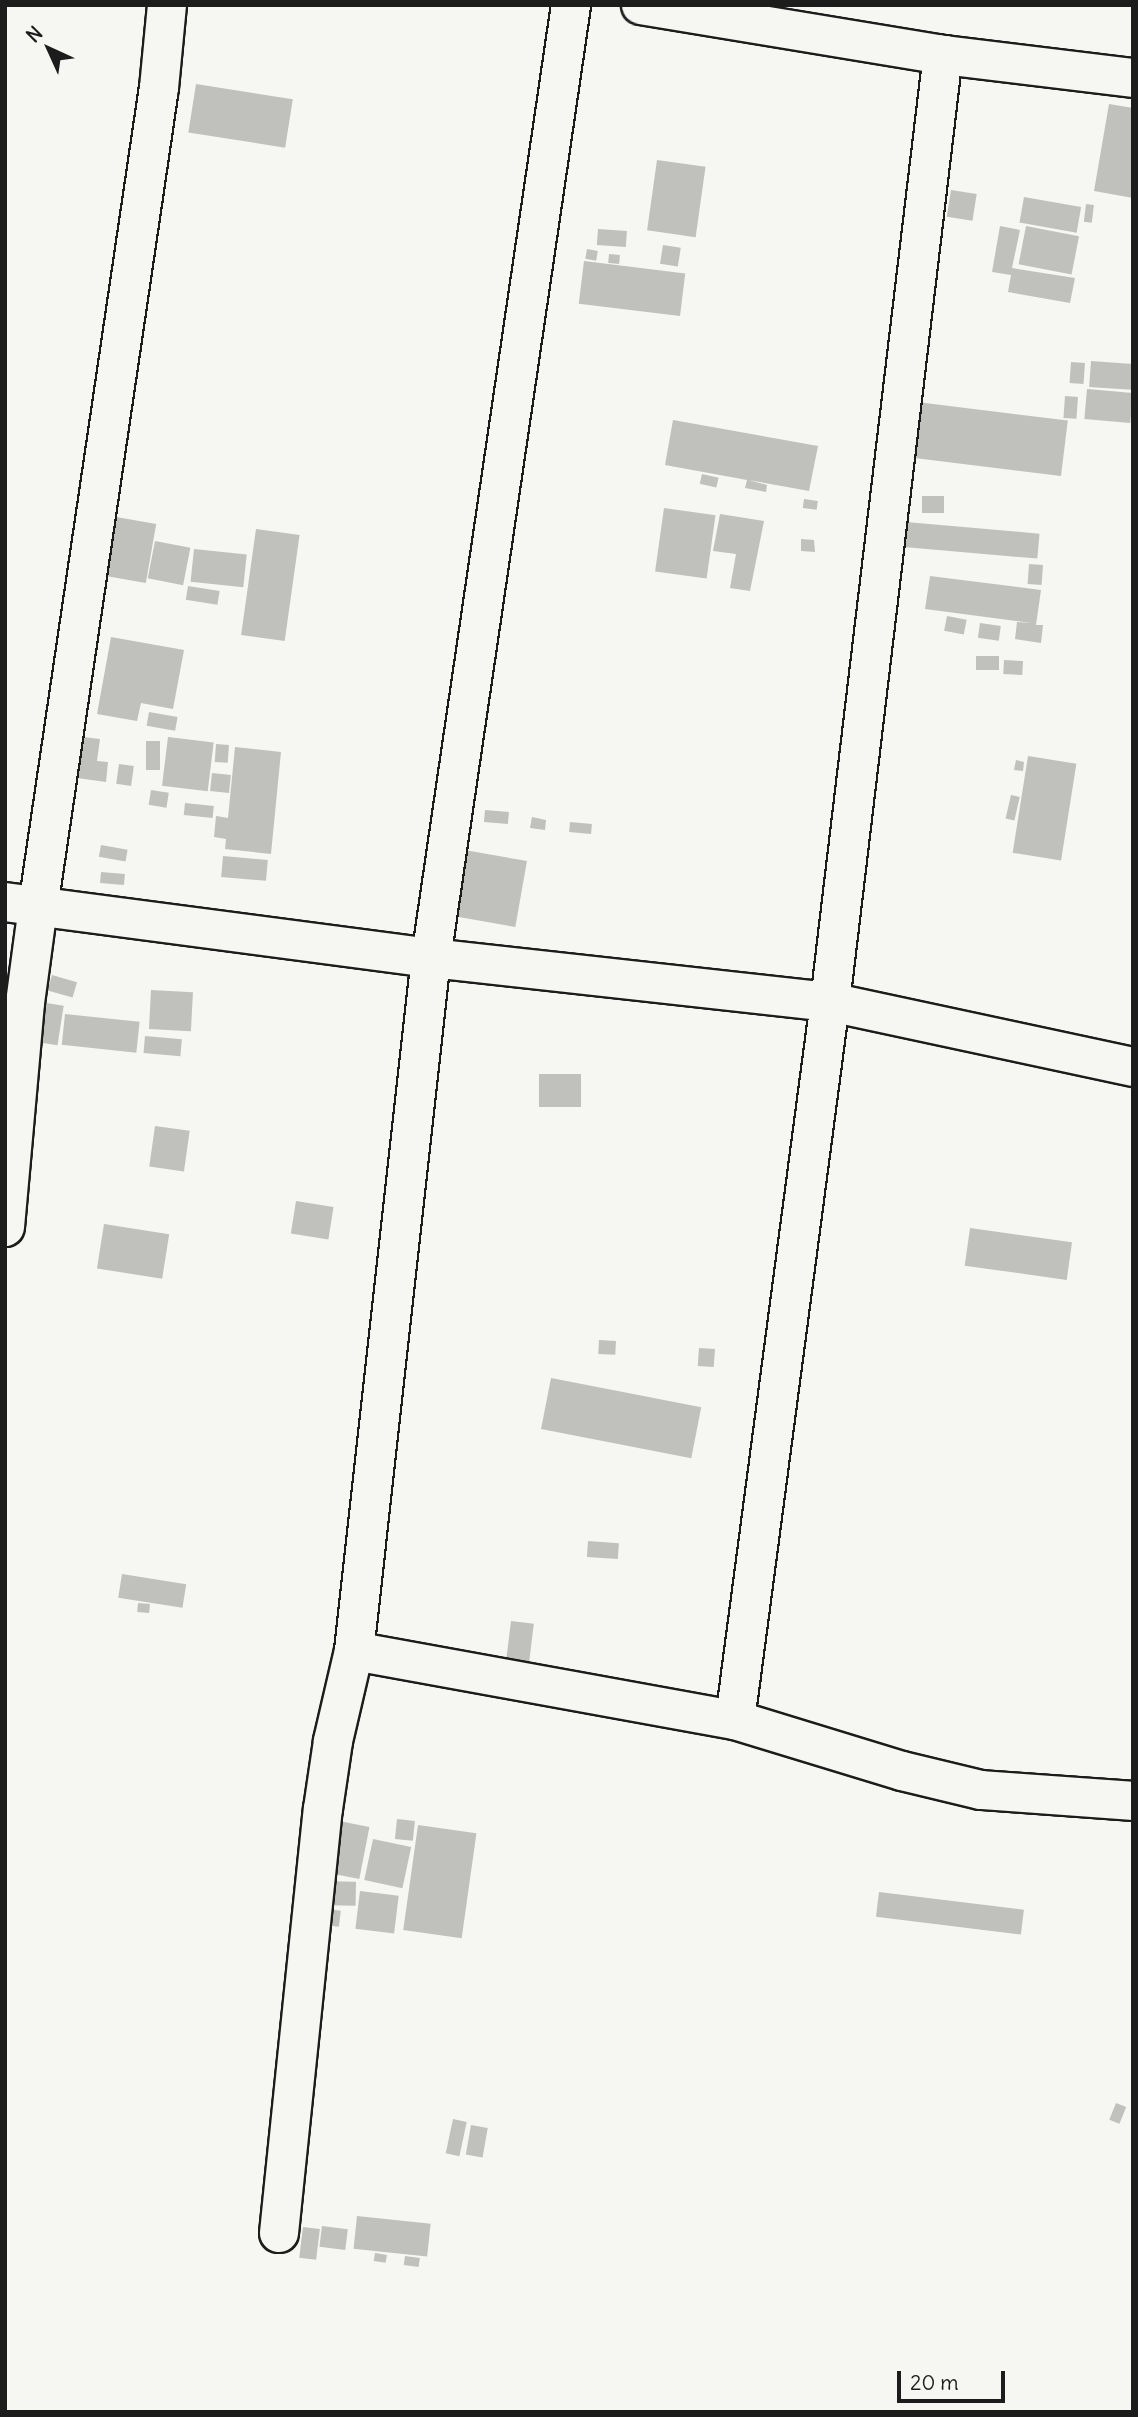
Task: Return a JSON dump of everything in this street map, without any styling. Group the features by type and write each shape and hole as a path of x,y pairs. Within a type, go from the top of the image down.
{"street":[{"path":"5,1227 25,1003 21,905 159,88 167,5"},
{"path":"279,2232 323,1809 333,1741 354,1651 431,958 571,5"},
{"path":"641,5 943,55 1133,78"},
{"path":"735,1720 830,1002 943,55"},
{"path":"21,905 431,958 830,1002 1133,1067"},
{"path":"354,1651 735,1720 902,1771 981,1790 1133,1801"}],"building":[{"path":"196,84 293,99 285,148 188,132"},
{"path":"1109,104 1133,108 1133,198 1094,191"},
{"path":"657,160 706,167 696,237 647,230"},
{"path":"951,190 977,194 972,221 947,217"},
{"path":"1024,197 1081,207 1077,233 1019,223"},
{"path":"1086,204 1094,205 1092,223 1084,222"},
{"path":"1000,226 1020,230 1012,268 1075,278 1070,303 1008,292 1011,275 992,272"},
{"path":"1026,226 1079,236 1072,275 1019,264"},
{"path":"598,229 627,231 626,247 597,245"},
{"path":"663,245 681,248 678,267 660,264"},
{"path":"587,249 598,251 596,261 585,259"},
{"path":"609,254 620,255 619,264 608,263"},
{"path":"584,261 685,273 680,316 579,304"},
{"path":"1091,361 1133,364 1131,390 1089,387"},
{"path":"1071,362 1085,363 1084,384 1070,383"},
{"path":"1087,389 1133,393 1130,423 1084,419"},
{"path":"1065,396 1078,397 1076,419 1063,418"},
{"path":"909,401 1068,420 1061,476 902,457"},
{"path":"673,420 818,446 809,491 749,480 767,485 766,492 745,488 747,480 665,465"},
{"path":"702,474 719,478 716,488 700,484"},
{"path":"922,496 944,496 944,513 922,513"},
{"path":"804,499 818,501 817,510 803,508"},
{"path":"664,508 715,515 707,579 655,571"},
{"path":"720,514 764,521 750,591 730,588 736,554 713,551"},
{"path":"105,515 156,524 146,583 95,574"},
{"path":"906,522 1039,534 1037,559 904,547"},
{"path":"256,529 300,535 285,641 241,635"},
{"path":"801,539 814,540 815,552 801,551"},
{"path":"155,541 190,548 183,585 148,578"},
{"path":"194,549 247,555 243,587 191,582"},
{"path":"1029,564 1043,565 1042,585 1028,584"},
{"path":"930,576 1041,590 1036,625 1043,625 1041,643 1015,639 1017,622 1032,623 925,609"},
{"path":"188,586 220,591 217,605 186,600"},
{"path":"947,616 967,620 964,635 944,631"},
{"path":"980,623 1001,626 999,641 978,638"},
{"path":"111,637 184,650 173,709 141,703 137,721 97,714"},
{"path":"976,656 999,656 999,670 976,670"},
{"path":"1004,660 1023,661 1022,675 1003,674"},
{"path":"149,712 178,717 175,731 147,726"},
{"path":"83,737 100,739 97,761 108,762 106,782 77,778"},
{"path":"168,737 214,743 208,791 162,786"},
{"path":"146,741 160,741 160,770 146,770"},
{"path":"216,744 229,745 228,763 215,762"},
{"path":"235,747 281,752 271,854 225,849 226,839 214,837 216,816 228,818"},
{"path":"1028,756 1076,764 1061,860 1013,853"},
{"path":"1016,760 1024,762 1023,771 1014,770"},
{"path":"119,764 134,766 131,786 116,784"},
{"path":"212,773 231,775 229,793 210,791"},
{"path":"151,790 169,793 166,808 149,805"},
{"path":"1011,795 1020,797 1014,820 1006,818"},
{"path":"185,803 214,806 213,818 184,815"},
{"path":"485,810 509,812 508,824 484,822"},
{"path":"532,817 546,820 545,830 530,828"},
{"path":"570,822 592,824 591,834 569,832"},
{"path":"101,845 128,850 126,862 99,857"},
{"path":"459,849 527,861 515,927 447,915"},
{"path":"223,856 268,860 266,881 221,877"},
{"path":"101,872 125,874 124,885 100,883"},
{"path":"52,975 77,982 73,998 48,990"},
{"path":"151,990 193,992 191,1031 149,1029"},
{"path":"40,1002 64,1006 57,1045 34,1042"},
{"path":"65,1014 140,1022 136,1053 62,1045"},
{"path":"145,1036 182,1039 180,1056 144,1053"},
{"path":"539,1074 581,1074 581,1107 539,1107"},
{"path":"155,1126 190,1131 184,1171 149,1167"},
{"path":"296,1201 334,1207 328,1240 291,1234"},
{"path":"104,1224 169,1234 162,1279 97,1268"},
{"path":"970,1228 1072,1242 1067,1280 965,1266"},
{"path":"599,1340 616,1341 615,1355 598,1354"},
{"path":"699,1348 715,1349 714,1367 698,1366"},
{"path":"551,1378 701,1407 691,1458 541,1429"},
{"path":"588,1541 619,1543 618,1559 587,1557"},
{"path":"122,1574 186,1584 182,1608 118,1598"},
{"path":"138,1603 150,1604 149,1613 137,1612"},
{"path":"511,1621 534,1624 529,1666 506,1664"},
{"path":"397,1819 415,1821 413,1841 395,1839"},
{"path":"339,1821 369,1827 359,1879 329,1873"},
{"path":"418,1825 476,1833 462,1938 403,1930"},
{"path":"373,1839 411,1847 402,1888 364,1880"},
{"path":"316,1881 356,1882 356,1906 316,1905"},
{"path":"360,1891 399,1896 394,1933 355,1929"},
{"path":"879,1892 1024,1910 1021,1935 876,1917"},
{"path":"318,1908 341,1911 339,1927 316,1924"},
{"path":"1116,2103 1126,2107 1119,2124 1109,2120"},
{"path":"453,2119 467,2122 459,2156 446,2153"},
{"path":"471,2125 488,2128 483,2157 466,2155"},
{"path":"357,2216 431,2224 427,2257 354,2249"},
{"path":"322,2226 348,2229 345,2250 319,2247"},
{"path":"303,2227 320,2229 316,2260 299,2258"},
{"path":"375,2253 387,2255 386,2263 374,2261"},
{"path":"405,2256 420,2258 419,2267 404,2265"}]}
